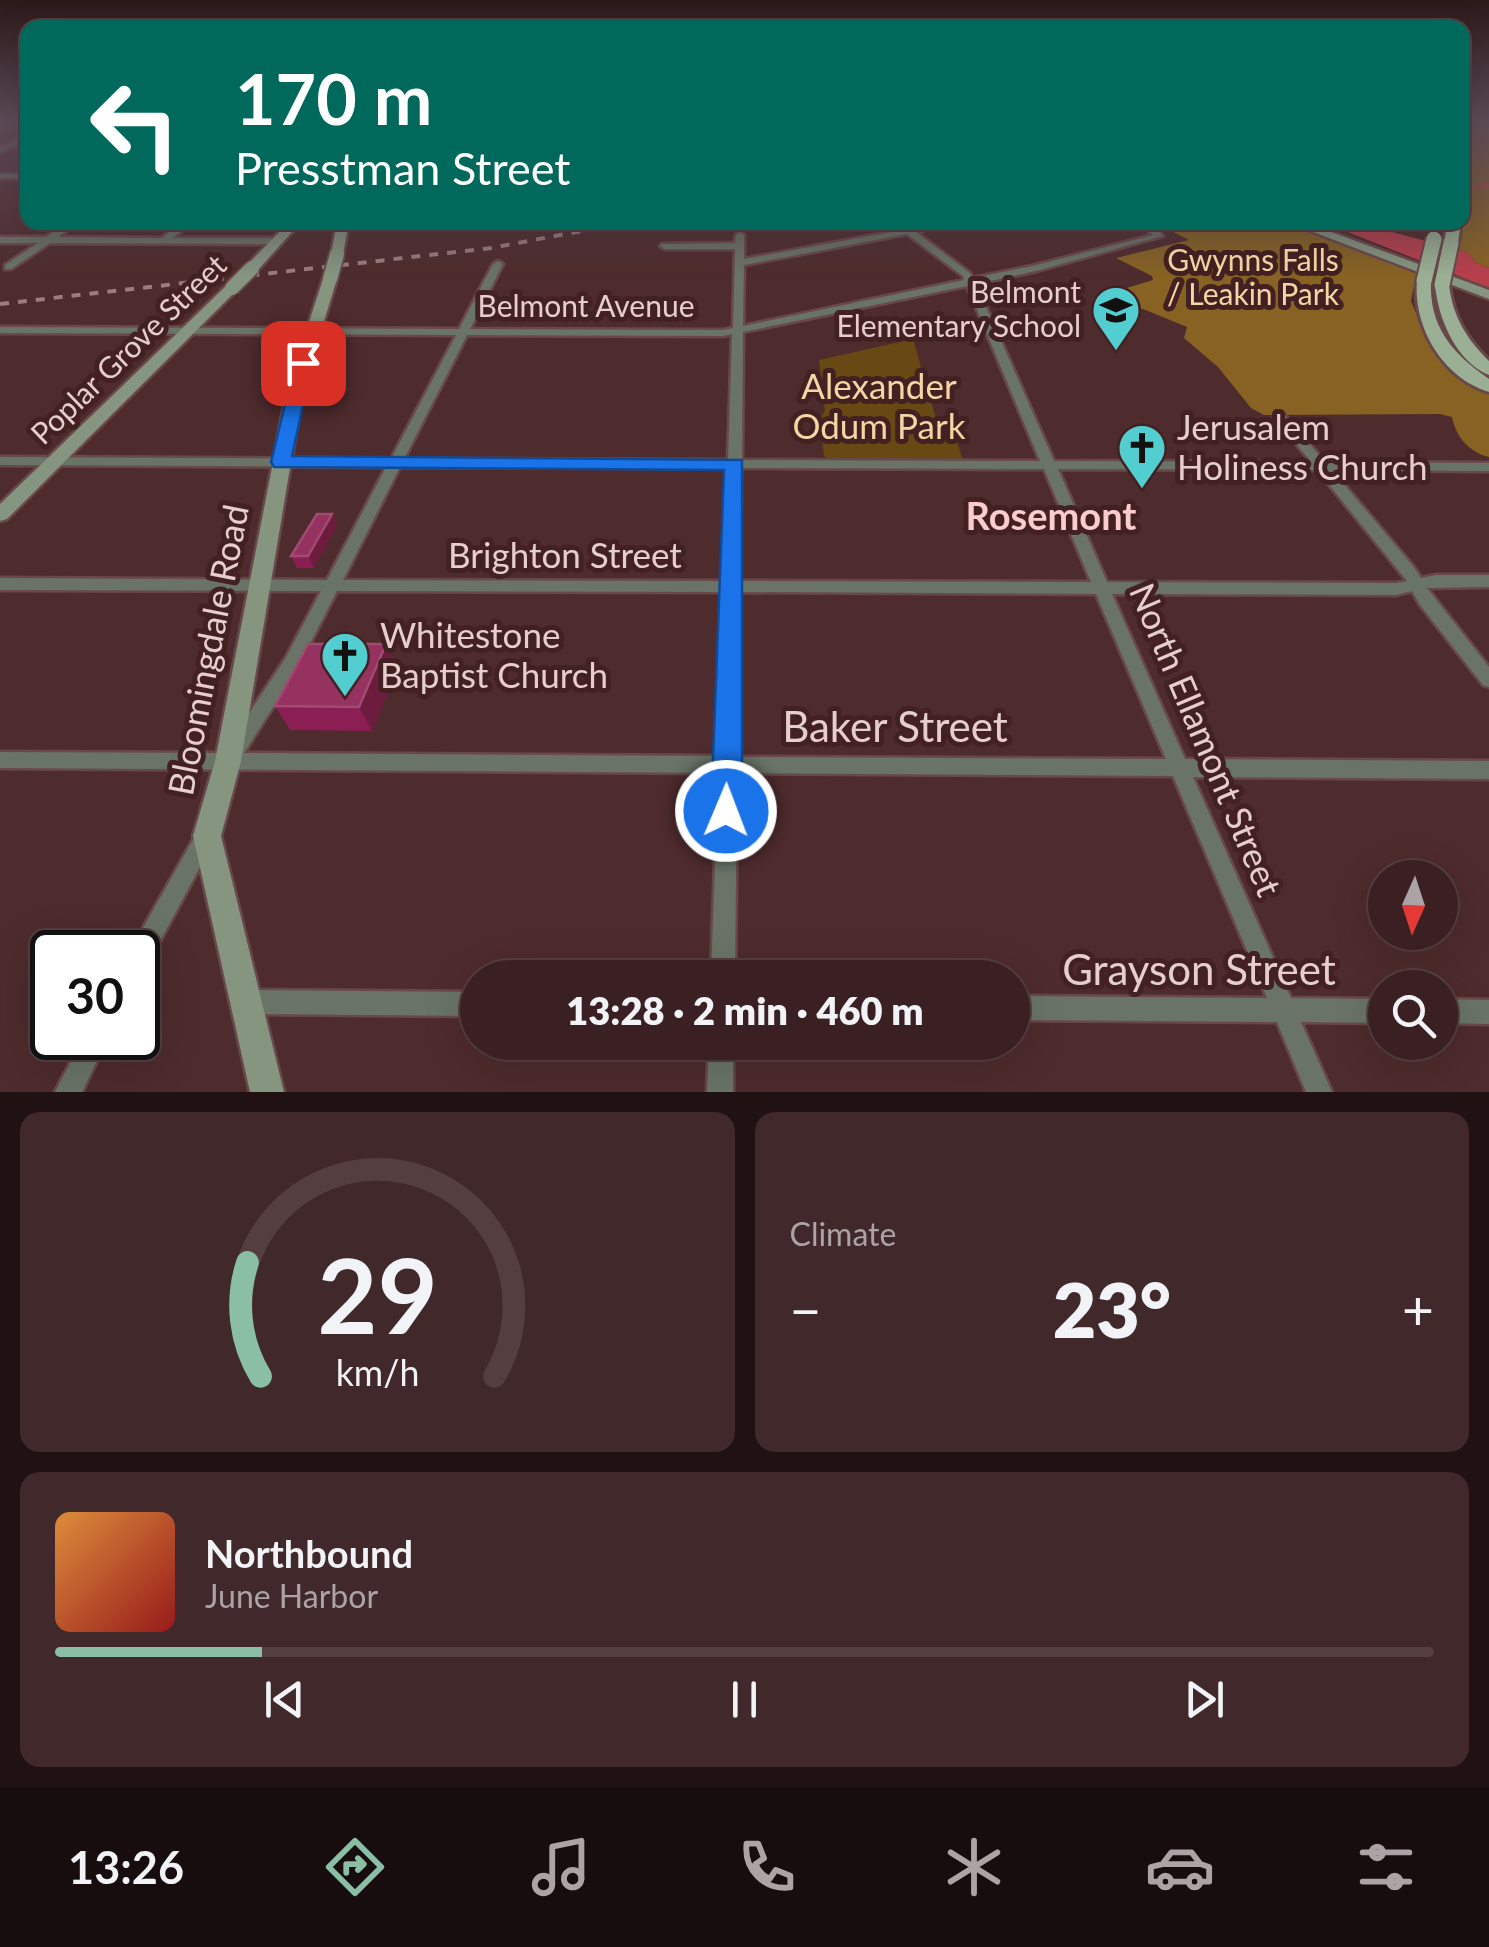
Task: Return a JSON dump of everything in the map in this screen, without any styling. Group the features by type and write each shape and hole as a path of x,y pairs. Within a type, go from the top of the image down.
{"main road":[{"name":"Poplar Grove Street","path":"0,515 288,230"},
{"name":"Bloomingdale Road","path":"268,1092 206,836 228,761 295,390 342,230"},
{"path":"1314,230 1489,295"},
{"path":"1436,230 1420,304 1430,333 1489,387"},
{"path":"1453,230 1442,285 1443,308 1449,322 1489,370"}],"street":[{"path":"8,267 64,230"},
{"path":"164,240 177,230"},
{"path":"665,246 740,248 880,230"},
{"name":"North Ellamont Street","path":"907,230 952,261 970,282 1319,1092"},
{"name":"Belmont Avenue","path":"0,330 738,331 1076,258 1160,234 1155,230"},
{"path":"0,240 278,241"},
{"path":"723,960 740,248"},
{"path":"228,761 292,664 498,264"},
{"path":"1280,417 1408,570 1489,680"},
{"path":"0,462 1489,467"},
{"name":"Brighton Street","path":"0,584 1396,589 1416,584 1489,581"},
{"name":"Baker Street","path":"0,760 1489,770"},
{"path":"154,930 206,836"},
{"path":"244,1002 460,1004"},
{"name":"Grayson Street","path":"1030,1008 1368,1011"},
{"path":"1458,1011 1489,1012"},
{"path":"68,1092 85,1060"},
{"path":"720,1092 721,1060"}],"green space":[{"path":"1470,173 1489,173 1489,268 1475,262 1468,252 1457,249 1460,230 1470,230"},
{"name":"Gwynns Falls / Leakin Park","path":"1170,230 1305,230 1417,270 1411,301 1427,339 1489,394 1489,457 1465,443 1452,417 1440,414 1264,415 1251,408 1218,367 1184,338 1187,327 1143,309 1115,309 1093,301 1153,280 1116,258 1189,240"},
{"name":"Alexander Odum Park","path":"913,339 921,367 918,370 922,371 936,418 950,419 963,461 829,460 824,456 820,418 825,411 819,360"}],"shaded area":[{"path":"1343,230 1384,230 1468,252 1475,262 1489,268 1489,288"}],"building":[{"path":"317,514 332,514 308,556 291,556"},
{"path":"308,644 386,644 359,707 275,706"}],"waterway":[{"path":"1470,187 1489,185"}],"railway":[{"path":"0,304 491,248 587,230"}],"place":[{"name":"Belmont Elementary School","path":"1116,352"},
{"name":"Jerusalem Holiness Church","path":"1142,490"},
{"name":"Whitestone Baptist Church","path":"345,698"}],"district":[{"name":"Rosemont","path":"1051,517"}],"route":[{"path":"303,363 281,462 734,464 726,811"}]}
